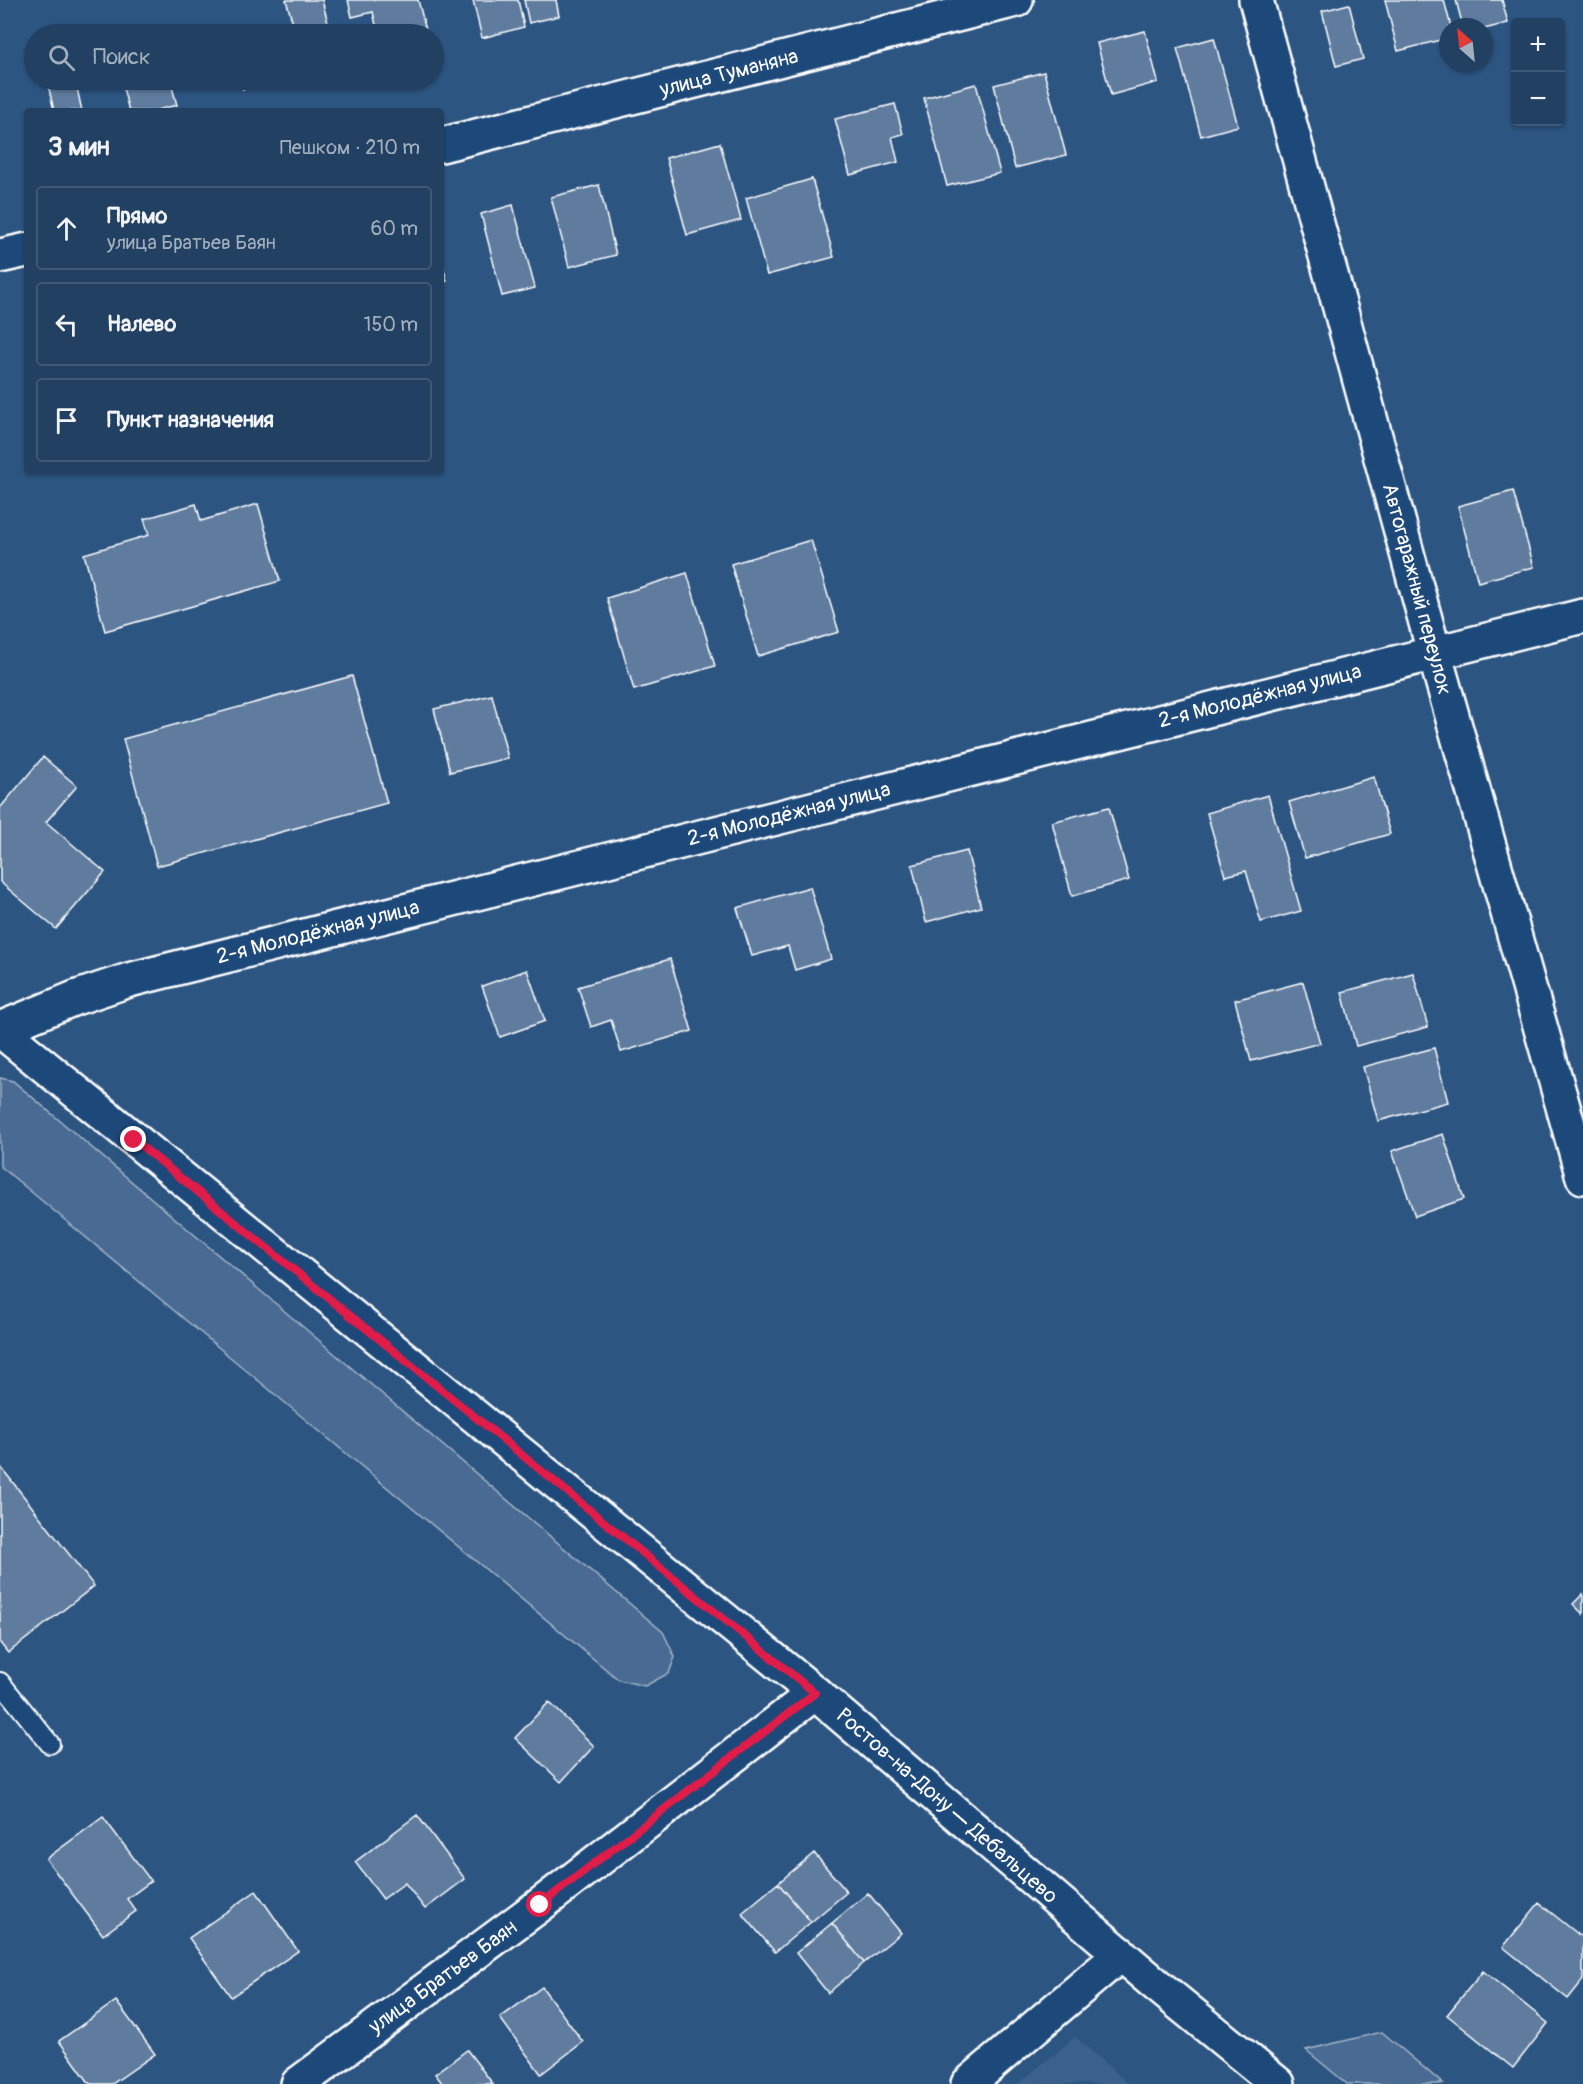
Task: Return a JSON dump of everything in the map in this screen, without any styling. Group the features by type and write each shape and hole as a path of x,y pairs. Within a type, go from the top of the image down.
{"street":[{"name":"улица Туманяна","path":"444,144 1016,0"},
{"name":"Автогаражный переулок","path":"1256,0 1434,652 1583,1177"},
{"path":"0,256 24,250"},
{"name":"2-я Молодёжная улица","path":"0,1029 75,998 129,980 1583,616"},
{"name":"Ростов-на-Дону — Дебальцево","path":"0,1029 815,1693 1121,1954 1278,2084"},
{"name":"улица Братьев Баян","path":"298,2084 540,1905 815,1693"},
{"path":"968,2084 1121,1954"}],"lane":[{"path":"0,1682 50,1744"}],"shaded area":[{"path":"0,1078 13,1081 663,1632 675,1657 669,1673 645,1686 619,1680 0,1166"},
{"path":"1382,2032 1443,2084 1347,2084 1306,2050"},
{"path":"1075,2037 1129,2084 1018,2084"}],"building":[{"path":"286,0 322,0 328,24 293,24"},
{"path":"348,0 418,0 424,24 376,24 373,12 352,17"},
{"path":"473,0 518,0 524,27 482,38"},
{"path":"524,0 556,0 559,16 529,23"},
{"path":"1385,0 1444,0 1449,18 1439,18 1439,40 1398,51"},
{"path":"1456,0 1502,0 1508,23 1493,27 1493,18 1461,18"},
{"path":"1349,4 1363,59 1336,66 1322,11"},
{"path":"1145,31 1158,82 1111,95 1097,43"},
{"path":"1214,38 1238,126 1201,136 1177,48"},
{"path":"1044,72 1066,155 1015,168 994,85"},
{"path":"976,84 1000,173 947,186 924,98"},
{"path":"49,90 77,90 81,108 53,108"},
{"path":"124,90 173,90 177,105 165,108 128,108"},
{"path":"895,104 903,134 892,137 898,162 850,175 835,119"},
{"path":"720,143 741,220 687,235 666,158"},
{"path":"812,179 834,257 767,275 746,198"},
{"path":"599,185 616,255 569,267 551,197"},
{"path":"513,205 535,288 502,296 481,214"},
{"path":"1513,491 1534,567 1478,582 1458,506"},
{"path":"196,504 201,521 258,504 280,581 105,631 84,554 149,535 144,519"},
{"path":"811,540 839,632 758,656 731,564"},
{"path":"687,573 715,666 634,690 607,598"},
{"path":"352,676 387,803 157,866 123,739"},
{"path":"492,695 508,758 450,772 434,709"},
{"path":"43,757 77,786 46,822 105,872 56,929 0,882 0,808"},
{"path":"1374,777 1390,834 1305,858 1289,802"},
{"path":"1268,795 1301,911 1261,922 1246,871 1225,876 1207,813"},
{"path":"1109,807 1129,880 1072,896 1052,822"},
{"path":"967,851 981,907 926,922 912,865"},
{"path":"810,887 831,959 795,970 788,946 752,956 737,908"},
{"path":"670,959 692,1031 621,1052 611,1020 591,1027 578,987"},
{"path":"527,970 545,1021 500,1037 482,986"},
{"path":"1413,973 1428,1027 1356,1046 1342,992"},
{"path":"1303,982 1320,1043 1251,1061 1235,1000"},
{"path":"1434,1048 1448,1102 1378,1121 1363,1067"},
{"path":"1443,1134 1464,1199 1415,1216 1392,1151"},
{"path":"0,1466 94,1586 8,1653 0,1643"},
{"path":"1583,1594 1583,1614 1573,1604"},
{"path":"549,1702 594,1746 561,1782 515,1738"},
{"path":"417,1815 465,1879 425,1909 405,1883 383,1899 355,1862"},
{"path":"103,1817 151,1881 127,1899 136,1911 103,1935 46,1859"},
{"path":"814,1853 847,1892 811,1922 778,1883"},
{"path":"778,1883 811,1922 775,1952 742,1913"},
{"path":"256,1891 298,1951 231,1997 189,1938"},
{"path":"868,1893 901,1933 864,1963 832,1923"},
{"path":"1539,1903 1583,1938 1583,1980 1568,1999 1503,1947"},
{"path":"832,1923 864,1963 828,1993 796,1953"},
{"path":"1483,1971 1548,2023 1513,2068 1447,2015"},
{"path":"542,1987 583,2042 541,2074 500,2018"},
{"path":"116,2001 155,2054 112,2084 90,2084 59,2041"},
{"path":"467,2050 493,2084 443,2084 435,2074"}],"route":[{"path":"134,1140 815,1693 540,1905"}]}
